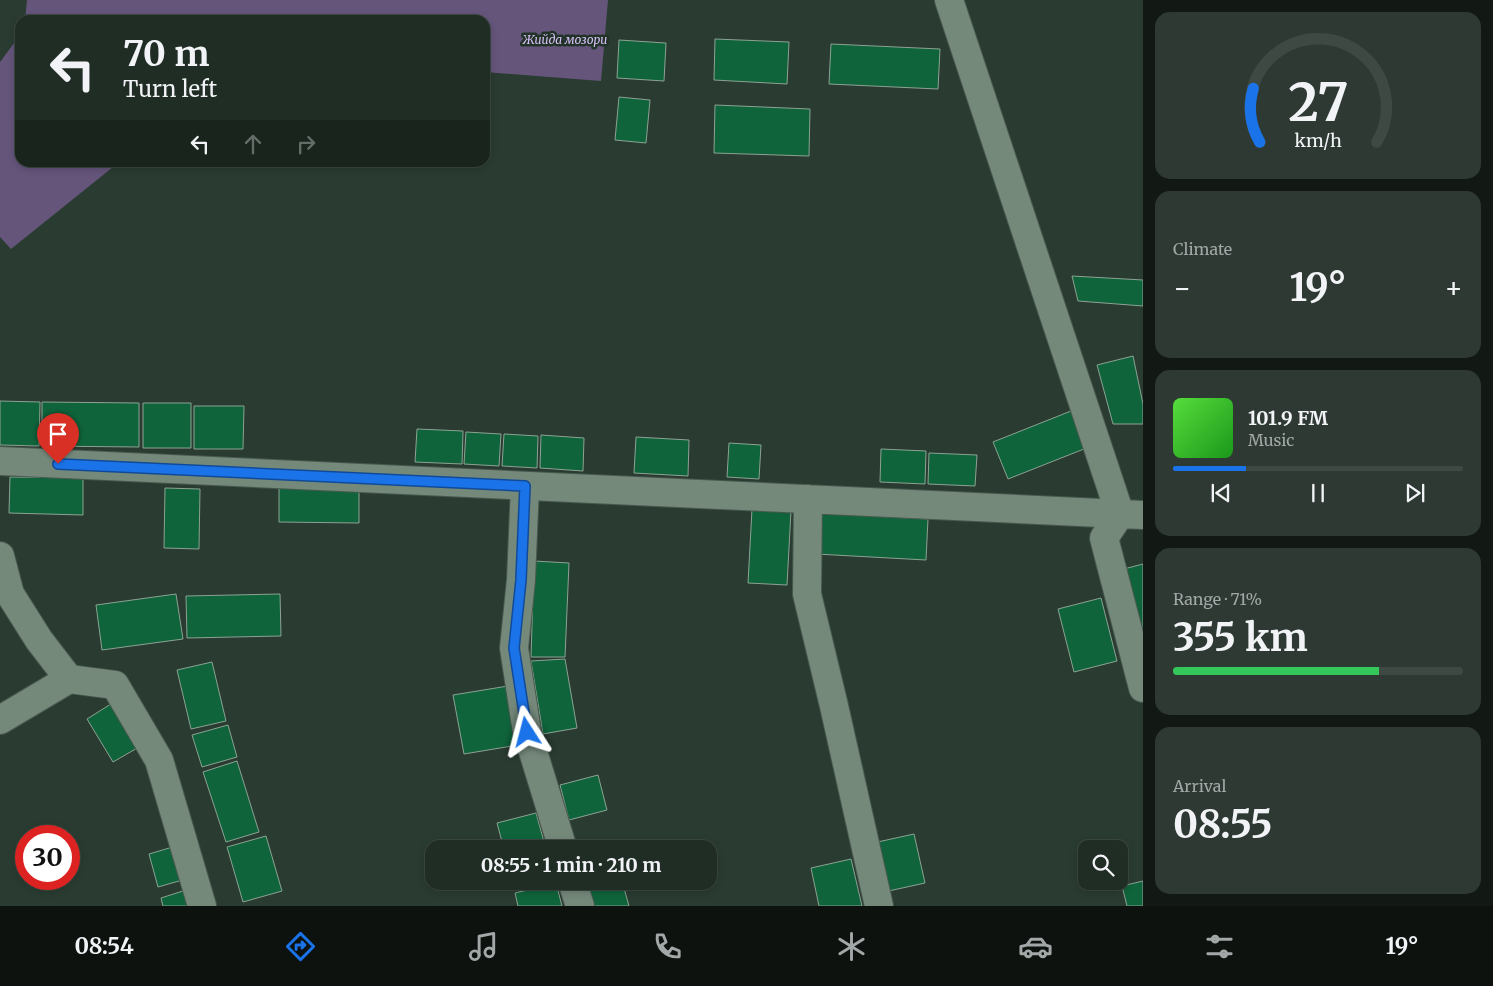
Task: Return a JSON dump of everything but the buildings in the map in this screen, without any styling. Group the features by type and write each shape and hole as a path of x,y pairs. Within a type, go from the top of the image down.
{"street":[{"path":"948,0 1132,514"},
{"path":"0,462 1132,514"},
{"path":"525,486 521,580 514,648 527,732 560,840"},
{"path":"808,499 807,594 879,906"},
{"path":"1132,514 1104,538 1143,688"},
{"path":"0,556 10,594 39,640 69,679"},
{"path":"0,720 69,679 115,685 159,760 202,906"},
{"path":"575,890 580,906"}],"green space":[{"name":"Жийда мозори","path":"27,0 608,0 601,81 490,72 490,15 26,15"},
{"path":"15,42 15,167 113,167 11,249 0,237 0,62"}],"route":[{"path":"58,464 525,486 521,580 514,648 527,732"}]}
